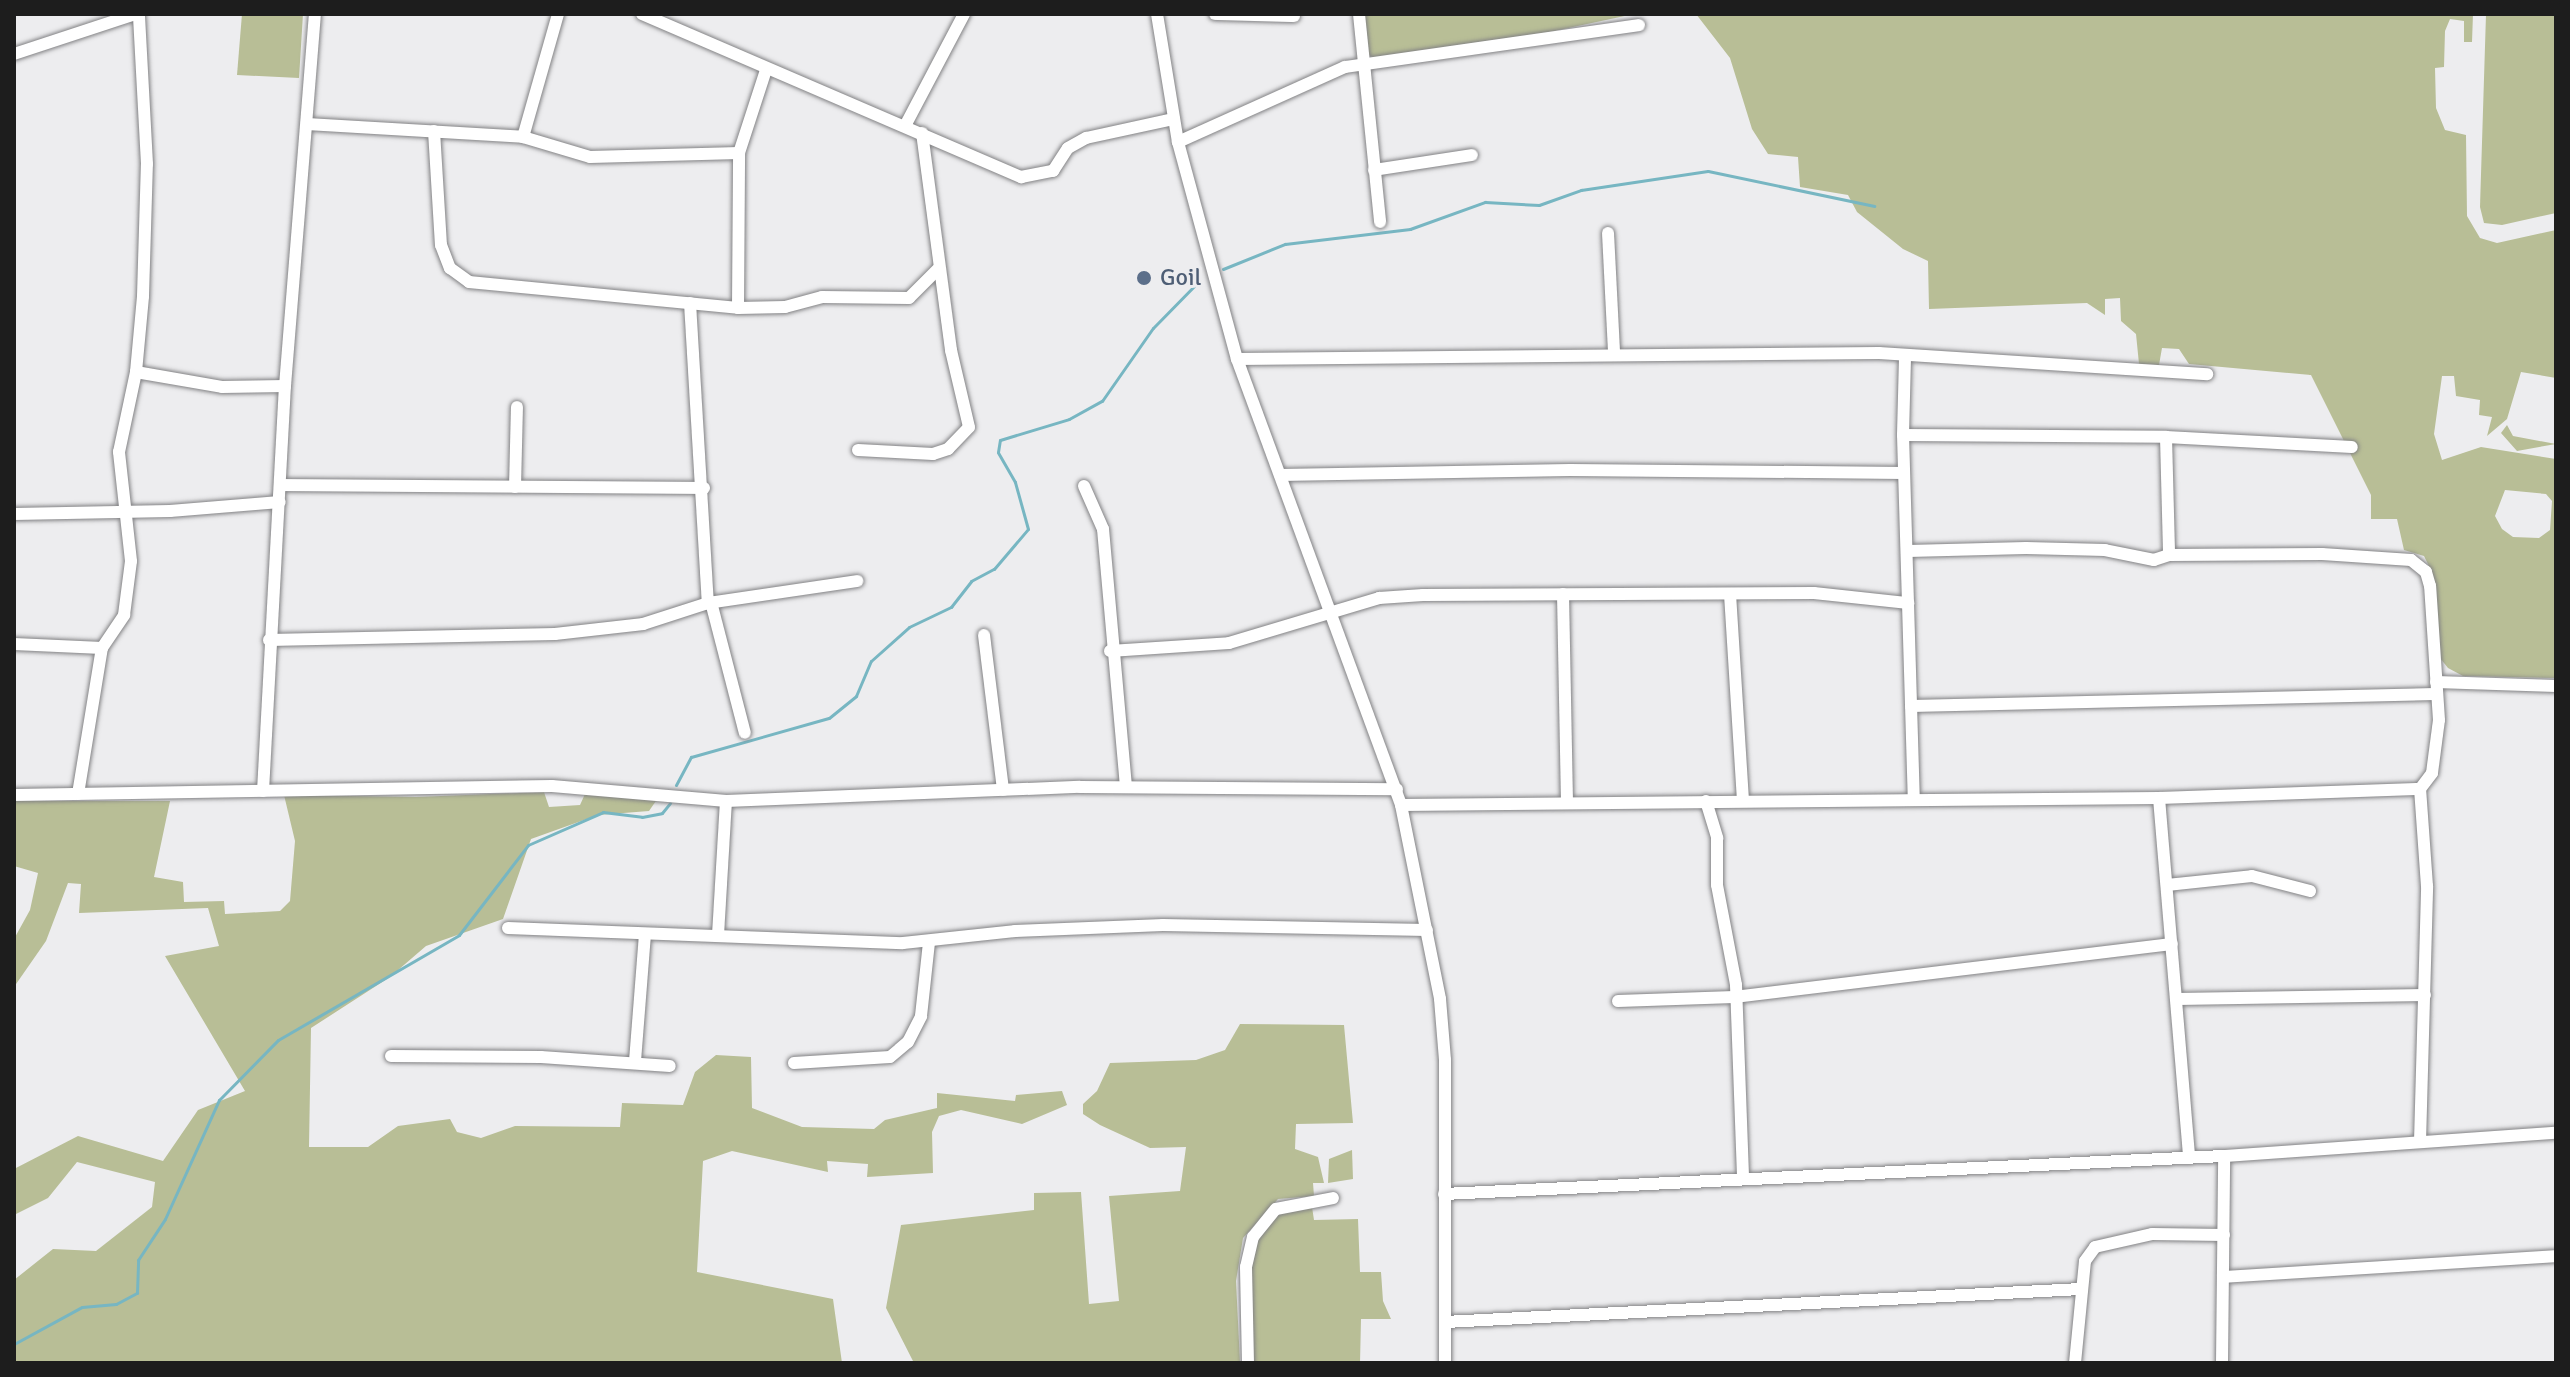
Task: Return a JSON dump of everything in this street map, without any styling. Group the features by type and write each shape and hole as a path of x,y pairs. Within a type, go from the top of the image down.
{"street":[{"path":"14,54 138,14 147,206 136,372 119,452 131,561 124,615 102,648 78,794"},
{"path":"263,791 285,386 315,14"},
{"path":"523,137 558,14"},
{"path":"642,14 766,70 1021,177 1053,171 1068,148 1086,138 1174,119"},
{"path":"905,126 964,14"},
{"path":"1157,14 1178,142 1237,359 1333,612 1401,805 1427,930 1445,1060 1445,1363"},
{"path":"1215,14 1294,16"},
{"path":"1359,14 1361,64 1380,222"},
{"path":"1178,142 1327,74 1361,64 1440,57 1639,25"},
{"path":"738,308 739,153 766,70"},
{"path":"307,124 523,137 590,157 739,153"},
{"path":"434,131 441,245 450,268 469,282 738,308 785,307 822,297 909,298 938,269"},
{"path":"858,450 933,454 966,435 969,427 938,269 922,133"},
{"path":"1374,170 1472,155"},
{"path":"1608,233 1614,352"},
{"path":"690,303 709,603 745,733"},
{"path":"1237,359 1614,352 1879,353 1905,358 2207,374"},
{"path":"1905,358 1903,435 1914,799"},
{"path":"136,372 222,387 285,386"},
{"path":"515,487 517,407"},
{"path":"1903,435 2166,437 2352,447"},
{"path":"2166,437 2169,555"},
{"path":"1280,475 1570,470 1904,473"},
{"path":"282,485 704,488"},
{"path":"1084,486 1103,529 1110,651 1126,787"},
{"path":"14,514 126,512 280,502"},
{"path":"1908,551 2105,550 2132,560 2154,560 2169,555 2322,554 2411,560 2426,572 2430,586 2438,754 2420,789 2427,886 2420,1142"},
{"path":"269,640 555,634 643,624 709,603 857,581"},
{"path":"1110,651 1229,643 1379,598 1423,595 1814,593 1908,603"},
{"path":"1563,594 1567,803"},
{"path":"1730,594 1743,801"},
{"path":"984,635 1003,790"},
{"path":"14,644 102,648"},
{"path":"1911,706 2556,686"},
{"path":"14,795 552,786 726,801 1126,787 1397,789"},
{"path":"1401,805 2159,798 2420,789"},
{"path":"2159,798 2189,1157"},
{"path":"718,935 726,801"},
{"path":"1706,801 1717,838 1717,885 1734,997 1743,1176"},
{"path":"2167,885 2252,876 2310,891"},
{"path":"508,928 929,942 1015,931 1163,925 1427,930"},
{"path":"635,1061 645,934"},
{"path":"794,1063 890,1057 908,1042 921,1016 929,942"},
{"path":"1618,1001 1734,997 2172,944"},
{"path":"2177,999 2425,995"},
{"path":"391,1056 635,1061 670,1066"},
{"path":"1444,1194 1743,1176 2224,1156 2556,1133"},
{"path":"2222,1363 2224,1156"},
{"path":"1248,1363 1246,1267 1253,1237 1276,1209 1333,1198"},
{"path":"2075,1363 2085,1261 2095,1247 2152,1234 2224,1235"},
{"path":"2223,1277 2556,1256"},
{"path":"1445,1322 2082,1289"}],"green space":[{"path":"242,14 303,14 299,78 237,75"},
{"path":"1362,14 1634,14 1507,41 1379,60 1364,53"},
{"path":"1696,14 2473,14 2472,42 2464,42 2464,21 2450,19 2445,31 2444,67 2435,68 2436,108 2445,130 2466,135 2467,216 2480,238 2497,243 2556,230 2556,378 2521,372 2507,419 2487,436 2492,417 2479,415 2480,400 2456,396 2454,376 2442,376 2434,434 2442,460 2481,447 2556,459 2556,678 2463,676 2448,668 2440,658 2429,566 2424,556 2404,550 2397,519 2371,519 2371,495 2311,375 2189,364 2179,349 2162,348 2159,365 2139,364 2136,334 2121,321 2120,298 2105,299 2105,315 2087,303 1929,309 1928,261 1903,249 1857,212 1848,195 1800,187 1798,157 1768,154 1752,129 1730,58","holes":["2505,490 2546,494 2552,501 2550,530 2539,538 2513,537 2502,529 2495,516"]},
{"path":"2486,14 2556,14 2556,213 2502,225 2484,223 2480,207"},
{"path":"2507,425 2513,436 2556,444 2517,451 2501,433"},
{"path":"544,792 549,807 580,805 585,794 658,798 649,811 598,815 531,839 503,919 426,946 390,977 311,1028 309,1147 368,1147 398,1126 450,1119 457,1132 481,1138 515,1126 620,1127 622,1103 683,1105 695,1072 716,1055 751,1057 752,1108 802,1127 874,1129 885,1120 937,1108 937,1093 1015,1101 1016,1095 1062,1091 1067,1105 1022,1124 961,1110 939,1116 932,1132 933,1173 867,1177 868,1164 827,1161 828,1172 732,1151 703,1161 697,1272 833,1299 842,1363 14,1363 14,1280 53,1249 96,1251 152,1207 155,1182 77,1162 48,1198 14,1215 14,1169 78,1136 163,1161 198,1110 245,1091 165,956 219,946 208,908 79,913 81,884 68,883 46,941 14,987 14,939 30,910 38,873 14,866 14,801 170,801 154,877 183,882 184,902 224,901 225,914 280,911 290,901 295,841 284,795 416,797"},
{"path":"1240,1024 1344,1025 1353,1123 1296,1124 1295,1149 1318,1157 1324,1183 1313,1183 1314,1196 1278,1199 1243,1238 1236,1281 1240,1363 914,1363 886,1308 901,1225 1034,1210 1034,1193 1081,1192 1089,1304 1119,1301 1109,1196 1180,1191 1186,1147 1150,1148 1083,1114 1083,1104 1097,1091 1110,1063 1196,1060 1225,1050"},
{"path":"1352,1150 1353,1179 1328,1183 1329,1159"},
{"path":"1312,1207 1314,1220 1358,1219 1360,1272 1381,1272 1383,1301 1391,1319 1361,1319 1360,1363 1251,1363 1249,1268 1254,1243 1280,1212"}],"waterway":[{"path":"1223,269 1285,244 1410,229 1485,202 1539,205 1581,190 1708,171 1874,206"},
{"path":"676,785 691,757 829,718 856,696 871,661 909,627 951,607 971,581 994,569 1028,529 1015,482 998,452 1000,440 1069,419 1102,401 1153,328 1197,283"},
{"path":"14,1344 82,1307 116,1304 137,1293 138,1260 165,1219 219,1100 278,1040 459,935 528,845 603,812 642,817 662,813 670,803"}],"place":[{"name":"Goil","path":"1144,278"}]}
